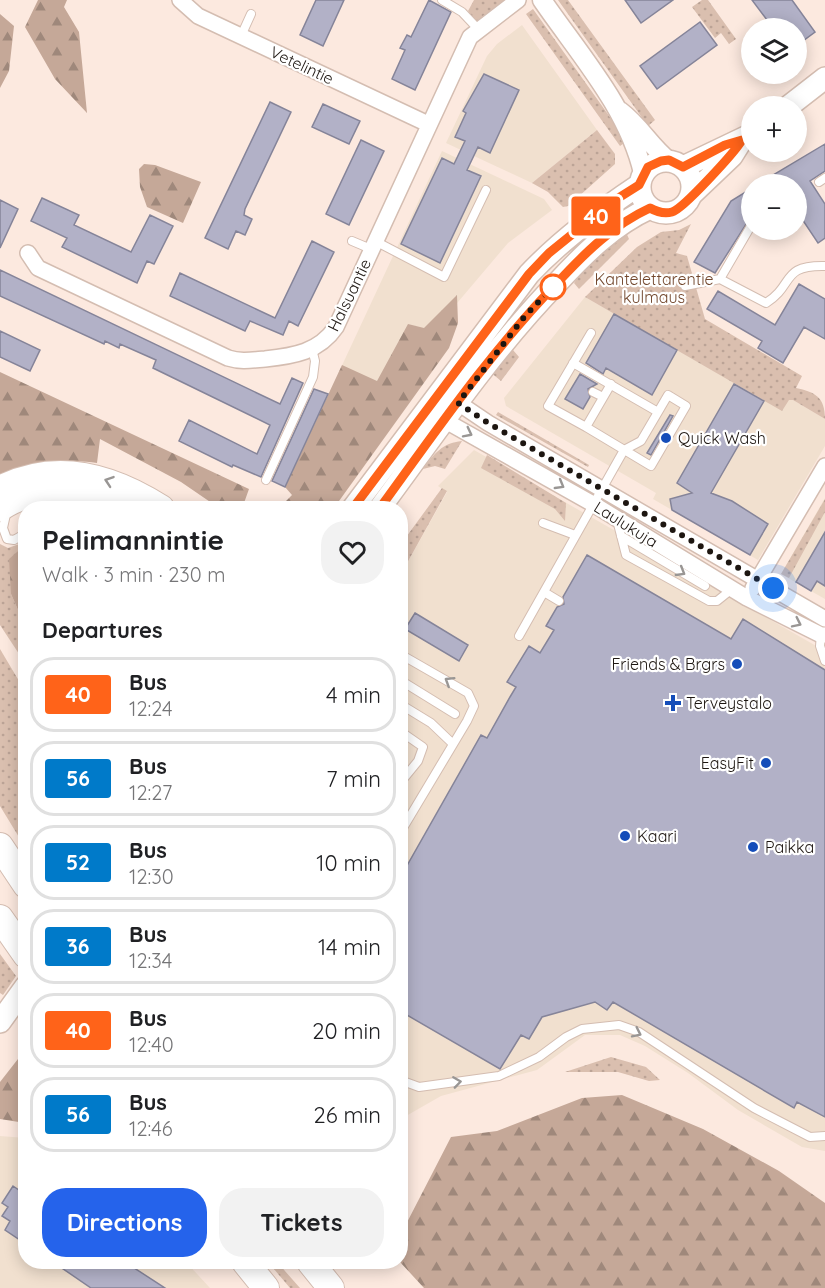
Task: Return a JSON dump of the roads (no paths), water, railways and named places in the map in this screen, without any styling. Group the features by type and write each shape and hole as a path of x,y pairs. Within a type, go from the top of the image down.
{"highway":[{"path":"3,500 26,478 70,473 94,476 120,485 149,501"},
{"path":"3,500 45,491 66,491 103,501"},
{"path":"0,846 18,873"},
{"path":"4,925 18,944"},
{"path":"251,1269 266,1288"},
{"path":"316,1269 331,1288"}],"main road":[{"path":"802,96 825,78"},
{"path":"384,501 436,416 542,261 641,179 654,163 676,164 741,139"},
{"path":"641,179 642,197 650,208 657,212 674,212 687,202 691,195 741,145"},
{"path":"676,164 691,180 691,195"},
{"path":"450,397 573,266 625,219 650,208"},
{"path":"359,501 436,416"},
{"path":"0,1022 18,997"}],"street":[{"name":"Vetelintie","path":"180,0 198,16 428,124"},
{"name":"Halsuantie","path":"28,253 38,268 228,358 238,361 294,356 312,350 330,336 336,327 470,37 518,0"},
{"path":"542,0 618,110 639,155 641,179"},
{"path":"618,110 645,133 656,150 676,164"},
{"name":"Laulukuja","path":"450,397 488,423 825,619"},
{"name":"Laulukuja","path":"436,416 593,504 747,598 823,635"},
{"path":"747,598 825,466"}],"lane":[{"path":"442,0 462,12 479,30"},
{"path":"241,36 251,14"},
{"path":"352,241 373,245 444,277 486,190"},
{"path":"720,279 743,240"},
{"path":"685,286 720,279 765,303 774,298 794,270 806,266 825,266"},
{"path":"519,636 624,450 641,441 668,395 686,406 651,466 624,450 586,427 549,406 591,333"},
{"path":"266,480 313,377 315,361 312,350"},
{"path":"573,363 658,412"},
{"path":"566,375 575,381"},
{"path":"586,427 611,384"},
{"path":"593,392 603,397"},
{"path":"3,500 3,528 7,539 18,538"},
{"path":"616,518 627,555 709,601 717,601 732,589"},
{"path":"543,523 575,535"},
{"path":"621,536 705,586"},
{"path":"544,592 559,601"},
{"path":"823,635 820,646 825,661"},
{"path":"408,659 468,693 474,706 467,722 452,743 408,819"},
{"path":"408,686 455,714"},
{"path":"408,709 431,723 452,743"},
{"path":"408,737 423,747 418,761 408,771"},
{"path":"408,1083 419,1088 499,1076 539,1058 566,1037 582,1029 619,1025 639,1032 754,1108 810,1137 825,1136"}],"place":[{"name":"Quick Wash","path":"666,438"},
{"name":"Friends & Brgrs","path":"737,664"},
{"name":"Terveystalo","path":"673,703"},
{"name":"EasyFit","path":"766,763"},
{"name":"Kaari","path":"625,836"},
{"name":"Paikka","path":"753,847"}],"park label":[{"name":"Kantelettarentie kulmaus","path":"654,288"}]}
